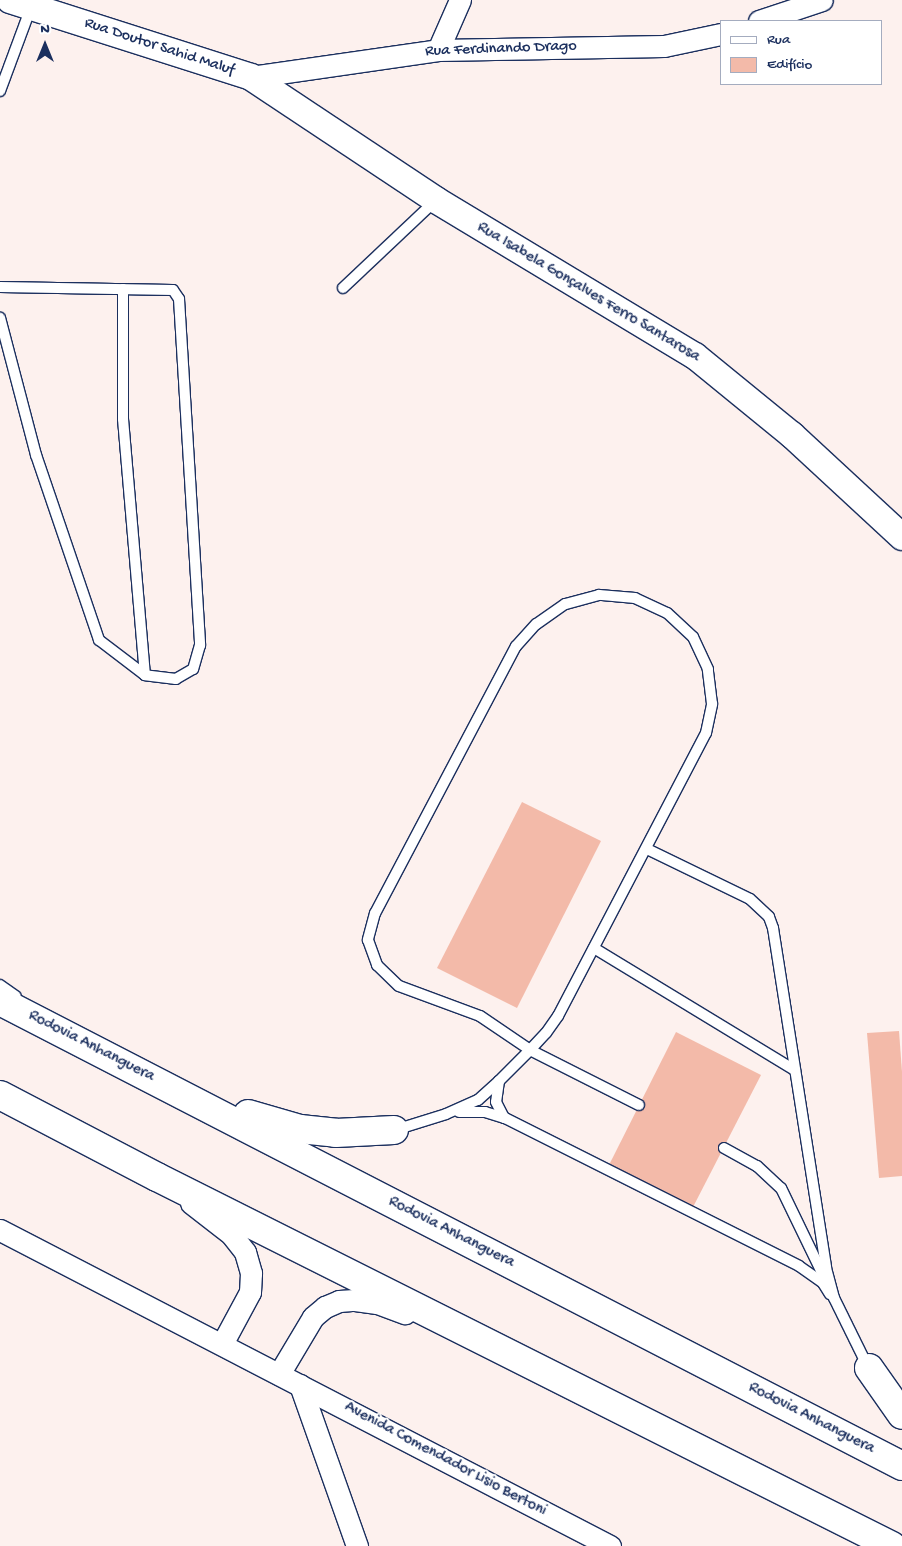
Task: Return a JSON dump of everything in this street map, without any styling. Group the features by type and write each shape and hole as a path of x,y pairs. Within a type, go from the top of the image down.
{"highway":[{"name":"Rodovia Anhanguera","path":"0,1001 87,1044 902,1466"},
{"path":"87,1044 206,1098 260,1118 300,1129 336,1133 394,1130"},
{"path":"0,1095 157,1178 892,1546"},
{"path":"869,1368 902,1415"}],"street":[{"path":"438,50 460,0"},
{"path":"762,20 822,0"},
{"name":"Rua Doutor Sahid Maluf","path":"21,4 251,77"},
{"name":"Rua Ferdinando Drago","path":"251,77 438,50 664,46 720,34"},
{"name":"Rua Isabela Gonçalves Ferro Santarosa","path":"251,77 436,200 695,356 792,435 902,537"},
{"path":"157,1178 231,1234 245,1252 251,1272 250,1292 222,1344"},
{"name":"Avenida Comendador Lisio Bertoni","path":"0,1230 610,1546"},
{"path":"279,1374 313,1317 339,1301 377,1303 484,1341"},
{"path":"300,1385 357,1546"}],"lane":[{"path":"0,91 21,4"},
{"path":"343,288 436,200"},
{"path":"0,287 173,290 179,299 185,373 200,645 193,669 176,679 145,675 99,640 36,455 0,318"},
{"path":"123,289 123,419 145,675"},
{"path":"394,1130 446,1114 478,1100 530,1050 558,1016 706,733 712,704 708,669 692,638 667,613 635,598 599,595 565,604 536,624 516,646 370,925 371,953 386,976 407,989 480,1016 530,1050 639,1105"},
{"path":"647,849 750,899 769,917 773,928 834,1298"},
{"path":"594,948 795,1070"},
{"path":"0,985 87,1044"},
{"path":"499,1081 496,1102 504,1118"},
{"path":"0,1109 79,1136"},
{"path":"446,1114 467,1111 504,1118 799,1266 823,1284 834,1298"},
{"path":"724,1148 757,1166 781,1188 869,1368"}],"building":[{"path":"522,802 601,841 517,1008 437,968"},
{"path":"899,1031 902,1072 902,1176 879,1178 867,1033"},
{"path":"676,1032 761,1075 692,1209 608,1167"}]}
